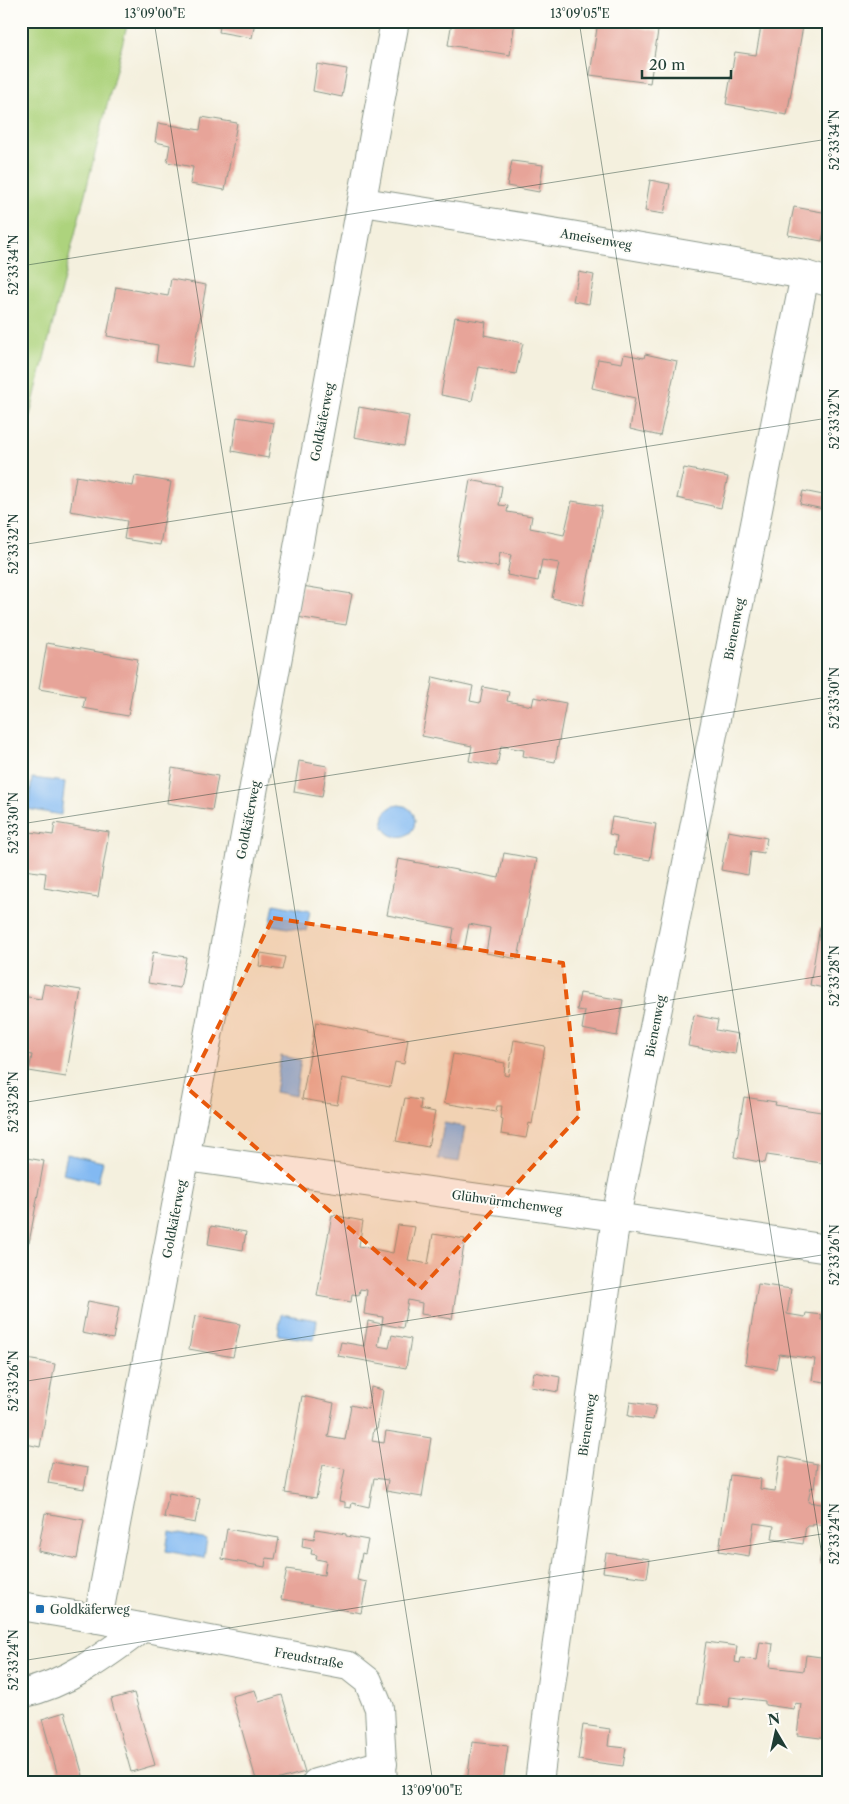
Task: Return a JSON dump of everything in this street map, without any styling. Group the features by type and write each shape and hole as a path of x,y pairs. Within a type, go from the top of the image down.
{"street":[{"name":"Goldkäferweg","path":"98,1619 186,1157 395,21"},
{"name":"Ameisenweg","path":"363,202 581,236 816,279"},
{"name":"Bienenweg","path":"539,1783 616,1217 816,279"},
{"name":"Glühwürmchenweg","path":"186,1157 616,1217 828,1249"},
{"name":"Freudstraße","path":"21,1606 349,1666 368,1681 379,1708 383,1774"},
{"path":"21,1694 62,1680 103,1657 142,1628"},
{"path":"316,1783 383,1774"}],"highlighted area":[{"path":"273,918 563,963 579,1116 420,1289 187,1088"}],"green space":[{"path":"21,21 126,21 127,25 21,451"}],"water":[{"path":"32,778 65,782 61,815 28,809"},
{"path":"399,805 405,806 410,810 414,815 414,827 410,832 405,836 399,837 393,836 388,832 384,827 383,821 384,815 388,810 393,806"},
{"path":"274,904 310,911 306,931 270,925"},
{"path":"281,1056 301,1060 295,1096 275,1092"},
{"path":"444,1123 465,1127 459,1162 438,1159"},
{"path":"67,1154 103,1162 98,1182 63,1174"},
{"path":"281,1314 317,1320 314,1340 278,1335"},
{"path":"169,1531 207,1539 204,1558 166,1551"}],"building":[{"path":"221,21 255,21 252,38 219,32"},
{"path":"452,21 515,21 510,55 448,45"},
{"path":"598,21 632,21 631,26 658,31 650,83 590,75"},
{"path":"762,21 804,21 787,115 726,104 735,52 756,55"},
{"path":"317,64 347,69 342,97 313,91"},
{"path":"202,117 237,123 225,190 190,184 193,167 167,162 170,145 155,142 158,123 200,130"},
{"path":"512,161 543,165 539,192 507,186"},
{"path":"650,180 670,184 664,214 645,211"},
{"path":"794,207 828,213 822,241 788,235"},
{"path":"579,272 594,275 589,304 573,301"},
{"path":"171,279 206,285 192,367 156,361 158,345 107,336 116,287 168,296"},
{"path":"455,317 486,322 484,335 523,343 516,374 479,367 472,401 441,395"},
{"path":"624,354 644,358 645,354 677,361 660,436 630,429 635,398 592,388 598,359 622,363"},
{"path":"359,407 409,416 404,446 354,437"},
{"path":"237,417 274,423 268,458 232,451"},
{"path":"684,468 728,477 721,508 677,498"},
{"path":"76,476 133,486 135,476 171,482 160,545 124,539 127,521 70,511"},
{"path":"470,480 502,486 499,505 508,506 507,512 532,516 530,528 564,535 572,501 602,506 583,605 552,598 559,563 542,560 538,581 507,575 511,555 500,553 498,567 456,559"},
{"path":"803,491 828,496 828,510 800,504"},
{"path":"302,586 352,594 346,625 297,617"},
{"path":"47,643 138,659 128,716 83,708 85,697 39,689"},
{"path":"433,677 473,686 470,701 480,703 483,687 509,692 507,701 532,706 534,697 566,703 555,762 523,756 524,750 501,746 497,766 469,761 472,746 422,736"},
{"path":"299,761 327,766 322,797 294,792"},
{"path":"172,768 218,776 212,810 167,803"},
{"path":"612,817 656,824 650,860 614,854 617,836 609,834"},
{"path":"55,823 109,832 98,897 44,888 46,873 24,870 30,832 53,835"},
{"path":"728,831 767,838 764,853 751,851 748,875 721,870"},
{"path":"504,853 537,859 518,959 486,953 490,928 469,924 464,950 451,947 454,928 387,915 398,859 499,878"},
{"path":"820,927 828,928 828,989 810,985"},
{"path":"153,952 186,957 180,988 148,983"},
{"path":"261,953 285,957 282,970 259,966"},
{"path":"44,984 81,990 66,1077 29,1071 32,1055 21,1053 21,996 41,999"},
{"path":"580,993 623,1000 617,1036 582,1029 585,1011 577,1010"},
{"path":"694,1015 718,1020 716,1030 738,1034 735,1054 688,1046"},
{"path":"316,1022 408,1039 404,1064 395,1062 390,1087 342,1078 337,1105 302,1099"},
{"path":"514,1040 545,1046 532,1124 529,1123 526,1138 501,1134 503,1119 500,1118 502,1106 497,1106 496,1112 444,1103 453,1054 505,1063 504,1075 508,1076"},
{"path":"744,1097 776,1102 775,1105 828,1113 828,1164 767,1155 765,1163 734,1157"},
{"path":"405,1098 421,1100 420,1109 435,1112 428,1147 396,1141"},
{"path":"21,1157 44,1161 29,1243 21,1242"},
{"path":"332,1215 363,1221 359,1246 393,1253 398,1225 415,1227 408,1260 428,1264 433,1234 465,1239 452,1319 421,1314 422,1303 408,1300 403,1328 382,1324 383,1317 364,1314 367,1290 360,1289 359,1295 352,1294 351,1302 317,1296"},
{"path":"211,1226 246,1232 243,1250 208,1244"},
{"path":"758,1284 791,1289 787,1314 805,1317 806,1313 822,1315 821,1320 828,1321 828,1368 825,1382 812,1380 815,1359 779,1354 776,1369 745,1364"},
{"path":"88,1301 119,1307 113,1339 82,1333"},
{"path":"195,1316 240,1324 233,1357 189,1349"},
{"path":"368,1321 382,1324 378,1346 389,1348 392,1335 411,1339 406,1368 338,1356 341,1342 364,1346"},
{"path":"21,1358 55,1364 40,1447 21,1443"},
{"path":"534,1372 560,1377 558,1392 531,1387"},
{"path":"371,1387 383,1390 377,1429 374,1429 372,1441 384,1443 386,1431 431,1438 422,1497 386,1491 388,1480 374,1478 369,1507 352,1503 351,1508 345,1507 345,1502 339,1501 345,1469 323,1465 316,1498 285,1493 302,1396 334,1403 328,1437 345,1440 351,1405 368,1409"},
{"path":"630,1402 656,1406 653,1420 628,1416"},
{"path":"780,1456 817,1464 814,1488 811,1487 808,1502 828,1505 828,1567 819,1565 825,1526 813,1524 813,1526 806,1526 803,1544 772,1539 774,1526 754,1523 749,1556 719,1551 730,1475 761,1479 760,1489 775,1491"},
{"path":"52,1462 88,1468 84,1489 48,1483"},
{"path":"169,1493 200,1499 195,1523 164,1517"},
{"path":"45,1513 84,1520 77,1559 38,1551"},
{"path":"227,1529 279,1538 275,1559 266,1558 265,1567 222,1559"},
{"path":"316,1529 368,1540 365,1554 362,1553 357,1580 367,1582 361,1613 281,1599 287,1569 324,1575 326,1561 316,1559 317,1555 311,1554 312,1549 302,1547 303,1537 314,1539"},
{"path":"606,1553 650,1559 647,1578 603,1572"},
{"path":"706,1642 737,1646 735,1662 740,1663 741,1658 757,1660 760,1642 773,1644 770,1667 804,1671 806,1655 828,1658 828,1739 797,1735 801,1704 795,1703 794,1709 765,1705 765,1701 730,1697 729,1707 697,1704"},
{"path":"255,1690 259,1702 282,1695 305,1772 266,1783 257,1783 232,1696"},
{"path":"134,1693 155,1765 131,1772 111,1699"},
{"path":"65,1712 85,1783 60,1783 42,1719"},
{"path":"583,1725 610,1729 608,1746 626,1748 623,1766 578,1760"},
{"path":"472,1742 508,1746 503,1783 467,1783"}],"place":[{"name":"Goldkäferweg","path":"40,1609"}]}
